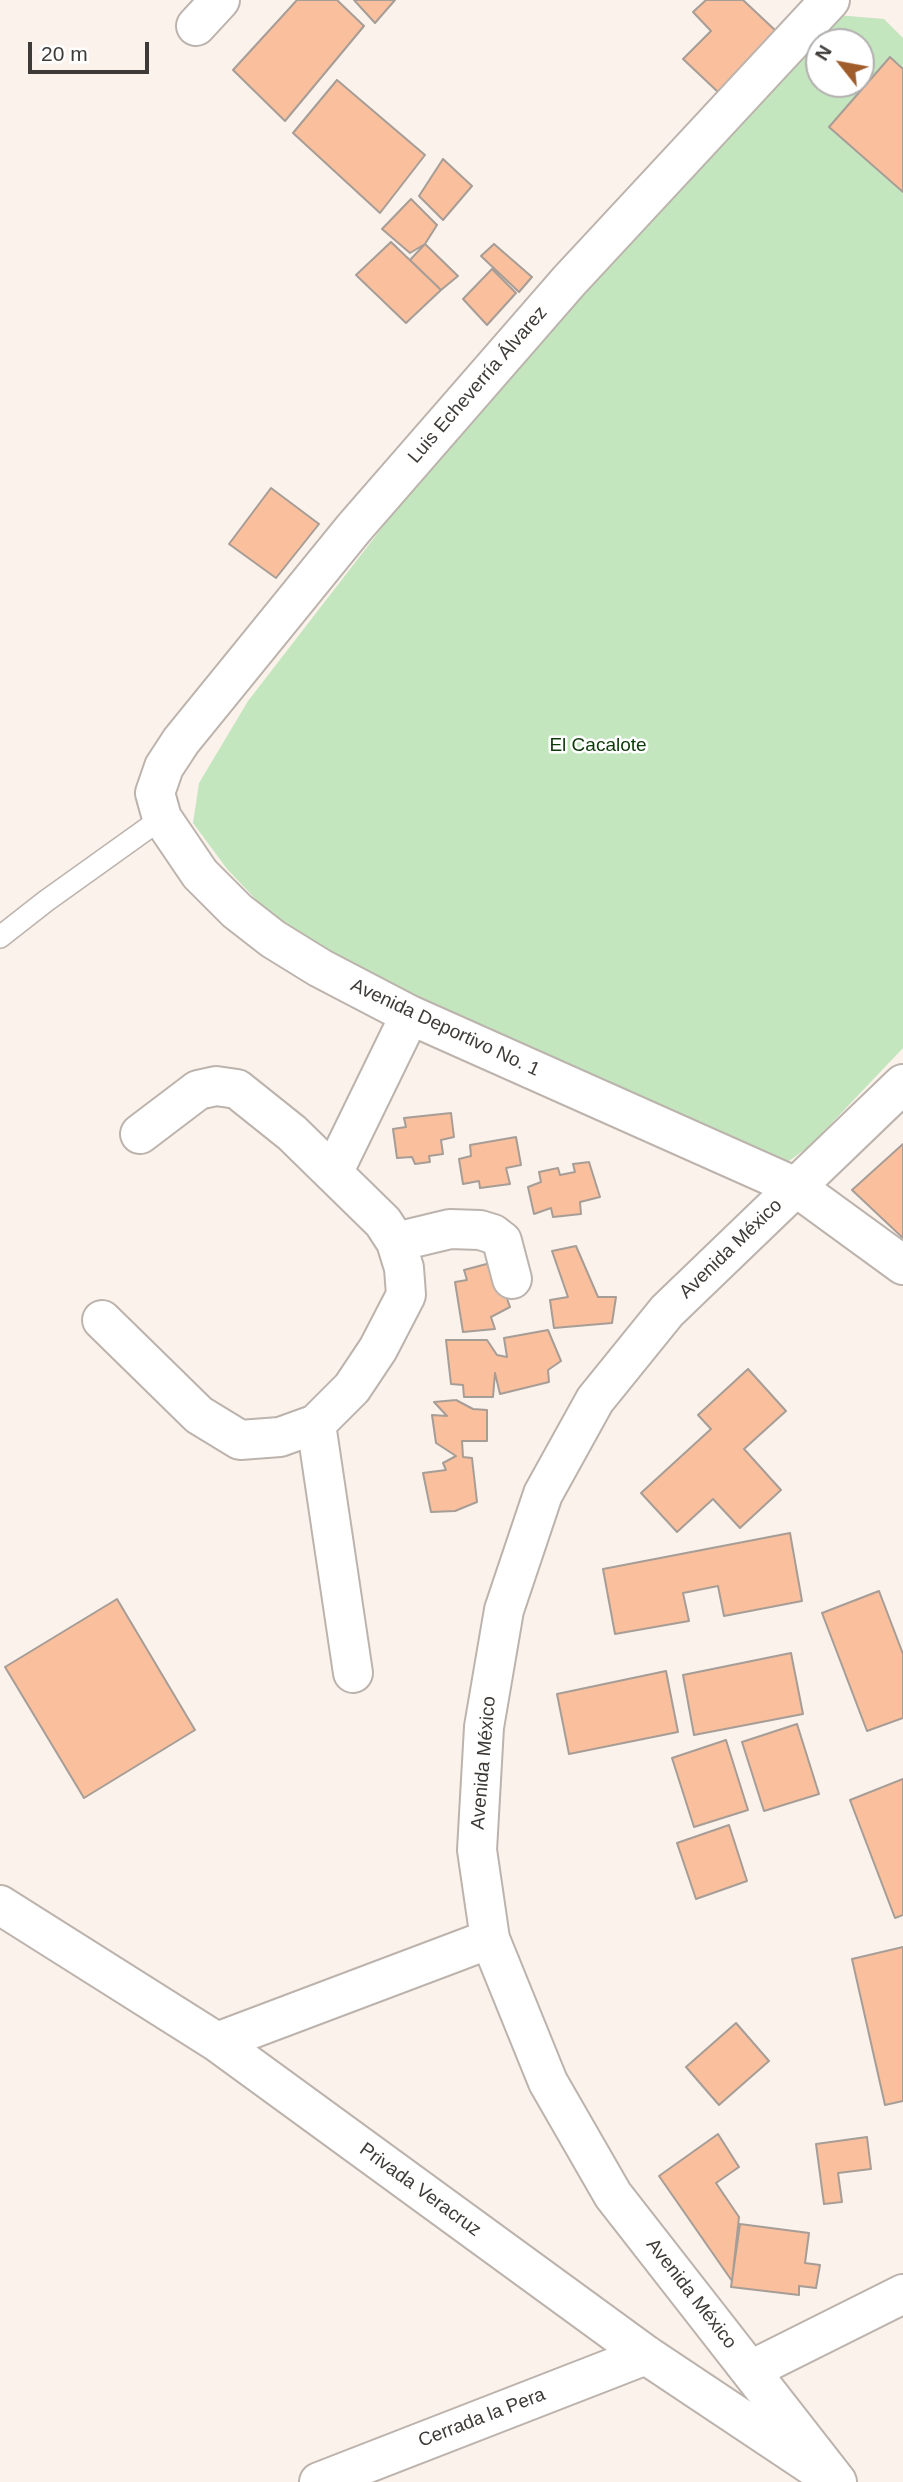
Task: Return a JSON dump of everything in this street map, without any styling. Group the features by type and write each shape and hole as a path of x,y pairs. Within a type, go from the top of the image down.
{"street":[{"name":"Luis Echeverría Álvarez","path":"158,806 164,767 181,741 354,528 569,281 830,0"},
{"name":"Avenida Deportivo No. 1","path":"158,806 200,874 237,911 273,939 320,968 410,1014 796,1187 903,1265"},
{"path":"334,1173 410,1014"},
{"name":"Avenida México","path":"837,2482 613,2195 548,2082 490,1939 478,1850 484,1727 504,1610 543,1494 595,1400 667,1311 903,1084"},
{"path":"102,1320 199,1415 240,1440 280,1437 316,1424 352,1388 377,1349 405,1295 404,1268 396,1242 383,1222 292,1133 237,1090 216,1086 198,1090 140,1133"},
{"path":"396,1242 450,1229 480,1230 493,1234 502,1241 512,1279"},
{"path":"316,1424 353,1673"},
{"name":"Privada Veracruz","path":"0,1905 217,2042 646,2355 837,2482"},
{"path":"217,2042 490,1939"},
{"path":"751,2370 903,2294"},
{"name":"Cerrada la Pera","path":"319,2482 646,2355"}],"lane":[{"path":"0,937 158,806"}],"green space":[{"name":"El Cacalote","path":"837,15 884,19 903,38 903,1048 811,1145 789,1161 757,1157 483,1030 334,955 264,908 227,869 193,823 199,783 248,701 541,322 805,48 805,98 875,98 875,28 824,28"}],"building":[{"path":"297,0 337,0 364,26 285,121 233,70"},
{"path":"354,0 395,0 375,23"},
{"path":"706,0 743,0 776,31 718,92 683,59 711,31 693,12"},
{"path":"890,57 903,69 903,192 829,127 854,98 875,98 875,74"},
{"path":"337,80 425,155 380,213 293,133"},
{"path":"443,159 472,186 443,220 419,196"},
{"path":"411,199 437,225 425,244 410,253 382,229"},
{"path":"391,242 441,290 406,323 356,275"},
{"path":"425,244 458,276 441,290 410,260"},
{"path":"494,244 532,277 519,292 481,256"},
{"path":"492,269 516,293 487,325 463,299"},
{"path":"271,488 319,524 276,578 229,544"},
{"path":"451,1113 454,1137 441,1140 443,1154 429,1156 430,1162 415,1164 412,1157 397,1158 393,1129 406,1127 404,1118"},
{"path":"516,1137 521,1165 506,1168 510,1184 480,1188 479,1181 463,1184 459,1159 471,1156 470,1145"},
{"path":"903,1144 903,1238 852,1190"},
{"path":"589,1162 600,1197 580,1202 581,1214 553,1217 551,1208 534,1214 528,1187 541,1182 539,1172 558,1168 560,1175 575,1172 573,1164"},
{"path":"576,1246 598,1297 616,1297 612,1323 554,1328 550,1300 568,1297 552,1251"},
{"path":"494,1262 510,1307 491,1317 495,1329 463,1332 455,1282 467,1280 464,1270"},
{"path":"548,1330 561,1361 548,1370 549,1382 500,1394 495,1373 493,1397 464,1397 463,1385 451,1384 446,1340 487,1340 497,1355 507,1357 504,1338"},
{"path":"748,1369 786,1411 744,1449 781,1490 740,1528 713,1499 677,1532 641,1493 711,1429 698,1415"},
{"path":"456,1400 473,1409 487,1410 487,1441 462,1441 463,1457 472,1458 477,1502 455,1511 431,1512 423,1473 446,1470 443,1463 456,1456 436,1443 432,1415 447,1416 434,1402"},
{"path":"790,1533 802,1601 724,1616 718,1586 683,1593 689,1621 615,1634 603,1569"},
{"path":"879,1591 903,1654 903,1718 867,1731 822,1613"},
{"path":"117,1599 195,1730 84,1798 5,1667"},
{"path":"791,1653 803,1714 694,1735 683,1675"},
{"path":"666,1671 678,1732 569,1754 557,1694"},
{"path":"797,1724 819,1794 764,1811 742,1742"},
{"path":"726,1740 748,1810 694,1827 672,1758"},
{"path":"903,1779 903,1915 895,1918 850,1800"},
{"path":"729,1825 747,1881 696,1899 677,1843"},
{"path":"903,1947 903,2101 885,2105 852,1959"},
{"path":"736,2023 769,2061 719,2105 686,2067"},
{"path":"718,2134 739,2167 716,2183 739,2217 732,2281 659,2176"},
{"path":"867,2137 871,2169 838,2173 842,2202 824,2204 816,2144"},
{"path":"740,2224 809,2233 805,2263 820,2265 816,2288 799,2286 799,2295 731,2287"}]}
